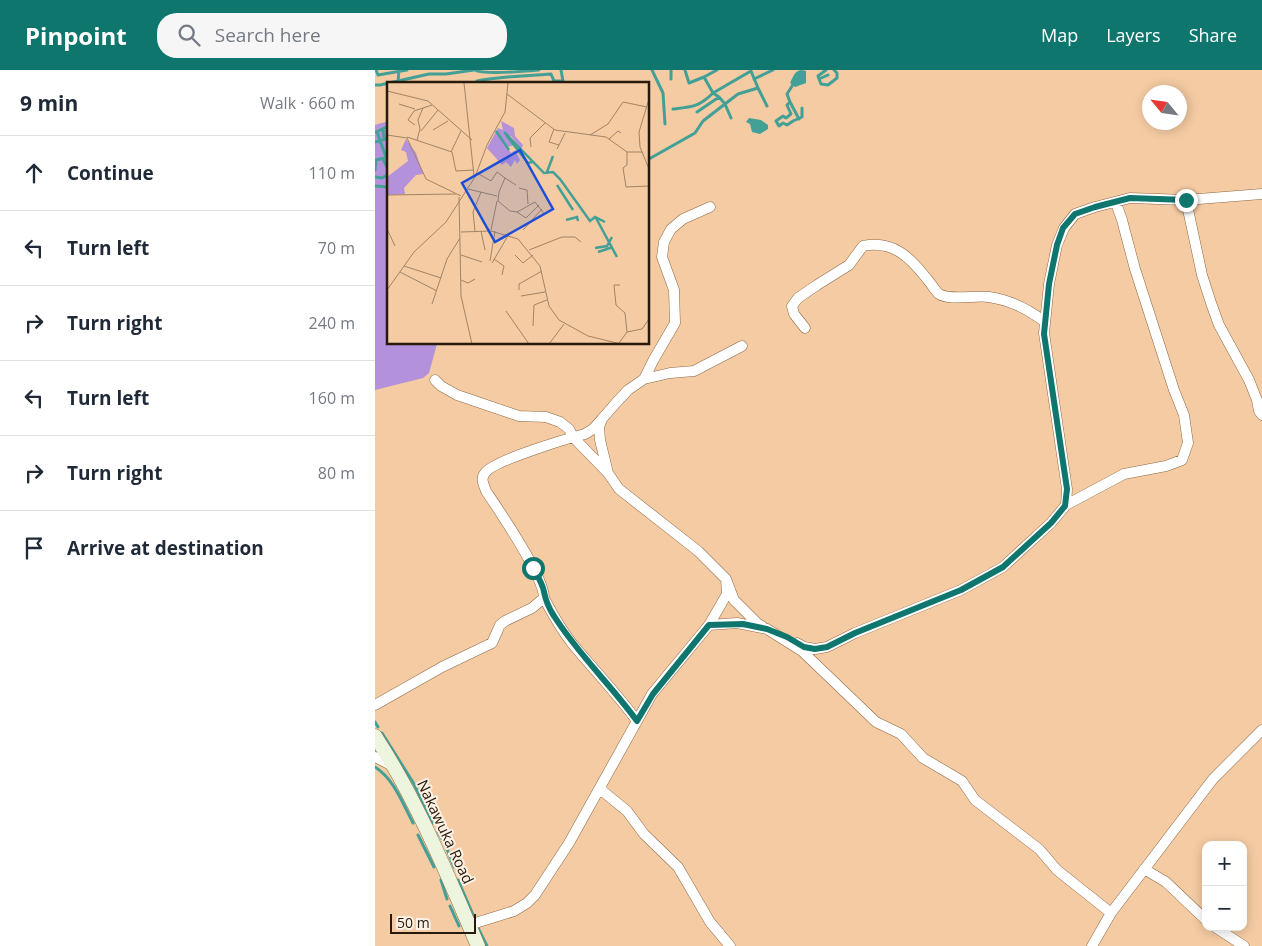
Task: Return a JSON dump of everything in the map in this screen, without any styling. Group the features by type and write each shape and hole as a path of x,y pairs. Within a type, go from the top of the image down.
{"main road":[{"name":"Nakawuka Road","path":"375,736 396,768 428,830 478,946"}],"street":[{"path":"1065,506 1067,489 1044,334 1048,294 1057,245 1063,228 1075,214 1130,198 1186,200 1262,194"},
{"path":"1186,200 1202,275 1213,310 1219,325 1249,380 1262,415"},
{"path":"709,625 737,623 767,629 787,637 804,647 815,649 827,647 855,633 961,590 1003,567 1051,523 1065,506 1123,474 1165,466 1182,460 1188,443 1184,414 1174,390 1135,269 1116,203"},
{"path":"644,379 675,323 674,290 662,257 664,242 671,229 683,219 710,207"},
{"path":"805,328 794,314 792,306 799,298 817,285 849,265 863,246 875,244 886,246 905,255 914,262 939,293 947,296 989,297 1026,308 1045,322"},
{"path":"1026,308 1043,303 1048,294"},
{"path":"637,721 623,701 574,646 553,616 533,568 486,491 482,480 484,473 506,460 573,436 585,434 593,429 628,390 644,379 670,373 694,371 742,346"},
{"path":"435,380 441,386 457,395 519,416 546,417 560,422 569,429 573,436 608,473 619,489 697,551 727,579 734,600 758,624 802,651 876,722 901,734 923,758 962,781 975,800 1039,849 1057,870 1111,913"},
{"path":"602,419 599,427 600,440 608,473"},
{"path":"469,925 514,911 531,899 569,843 653,694 709,625 727,594 727,579"},
{"path":"375,705 442,667 492,644 501,625 505,621 532,608 544,598"},
{"path":"1093,946 1111,913 1213,779 1260,735"},
{"path":"375,757 396,768"},
{"path":"600,789 627,811 644,834 678,867 710,922 730,946"},
{"path":"1144,869 1166,882 1202,916"},
{"path":"1221,931 1244,946"}],"shaded area":[{"path":"387,122 387,345 437,345 429,373 423,378 375,390 375,125"}],"water":[{"path":"802,70 806,71 806,83 795,87 790,83 793,76"},
{"path":"749,118 761,120 768,125 768,129 760,134 752,132 750,124 746,122"}],"waterway":[{"path":"376,70 378,75 407,70"},
{"path":"398,82 399,70"},
{"path":"393,82 429,74 446,74 474,70"},
{"path":"475,70 496,72 539,70"},
{"path":"477,81 551,74 554,81 563,81 561,70"},
{"path":"652,70 663,93 665,124"},
{"path":"671,70 671,79"},
{"path":"673,109 695,106 713,93 704,77 689,83 685,70"},
{"path":"704,77 717,70"},
{"path":"754,79 773,70"},
{"path":"826,70 818,76 821,84 828,85 837,78 837,73 834,70"},
{"path":"697,112 719,97 713,93 751,71 758,88"},
{"path":"819,79 828,75"},
{"path":"375,85 387,83"},
{"path":"794,83 787,94 790,102 787,105 791,114 786,118 783,116 776,121 779,126 783,123 787,125 802,117 802,108"},
{"path":"731,118 725,104 738,94 758,88 767,106"},
{"path":"650,158 695,133 703,121 725,104 719,97"},
{"path":"790,102 799,119"},
{"path":"376,132 387,127"},
{"path":"383,129 384,139"},
{"path":"377,132 386,157"},
{"path":"375,142 387,139"},
{"path":"375,170 376,160 387,157"},
{"path":"383,159 387,167"},
{"path":"375,177 382,178 387,175"},
{"path":"375,186 387,187"},
{"path":"375,722 378,727"},
{"path":"382,733 414,784 433,823"},
{"path":"375,767 393,785 413,823"},
{"path":"438,832 454,867"},
{"path":"418,835 434,867"},
{"path":"441,880 447,899"},
{"path":"458,880 474,917"},
{"path":"450,906 459,926"},
{"path":"478,928 487,946"}],"route":[{"path":"533,568 553,616 574,646 623,701 637,721 653,694 709,625 743,624 767,629 787,637 804,647 815,649 827,647 855,633 961,590 1003,567 1032,542 1065,506 1067,489 1044,334 1049,284 1057,245 1063,228 1075,214 1130,198 1186,200"}]}
